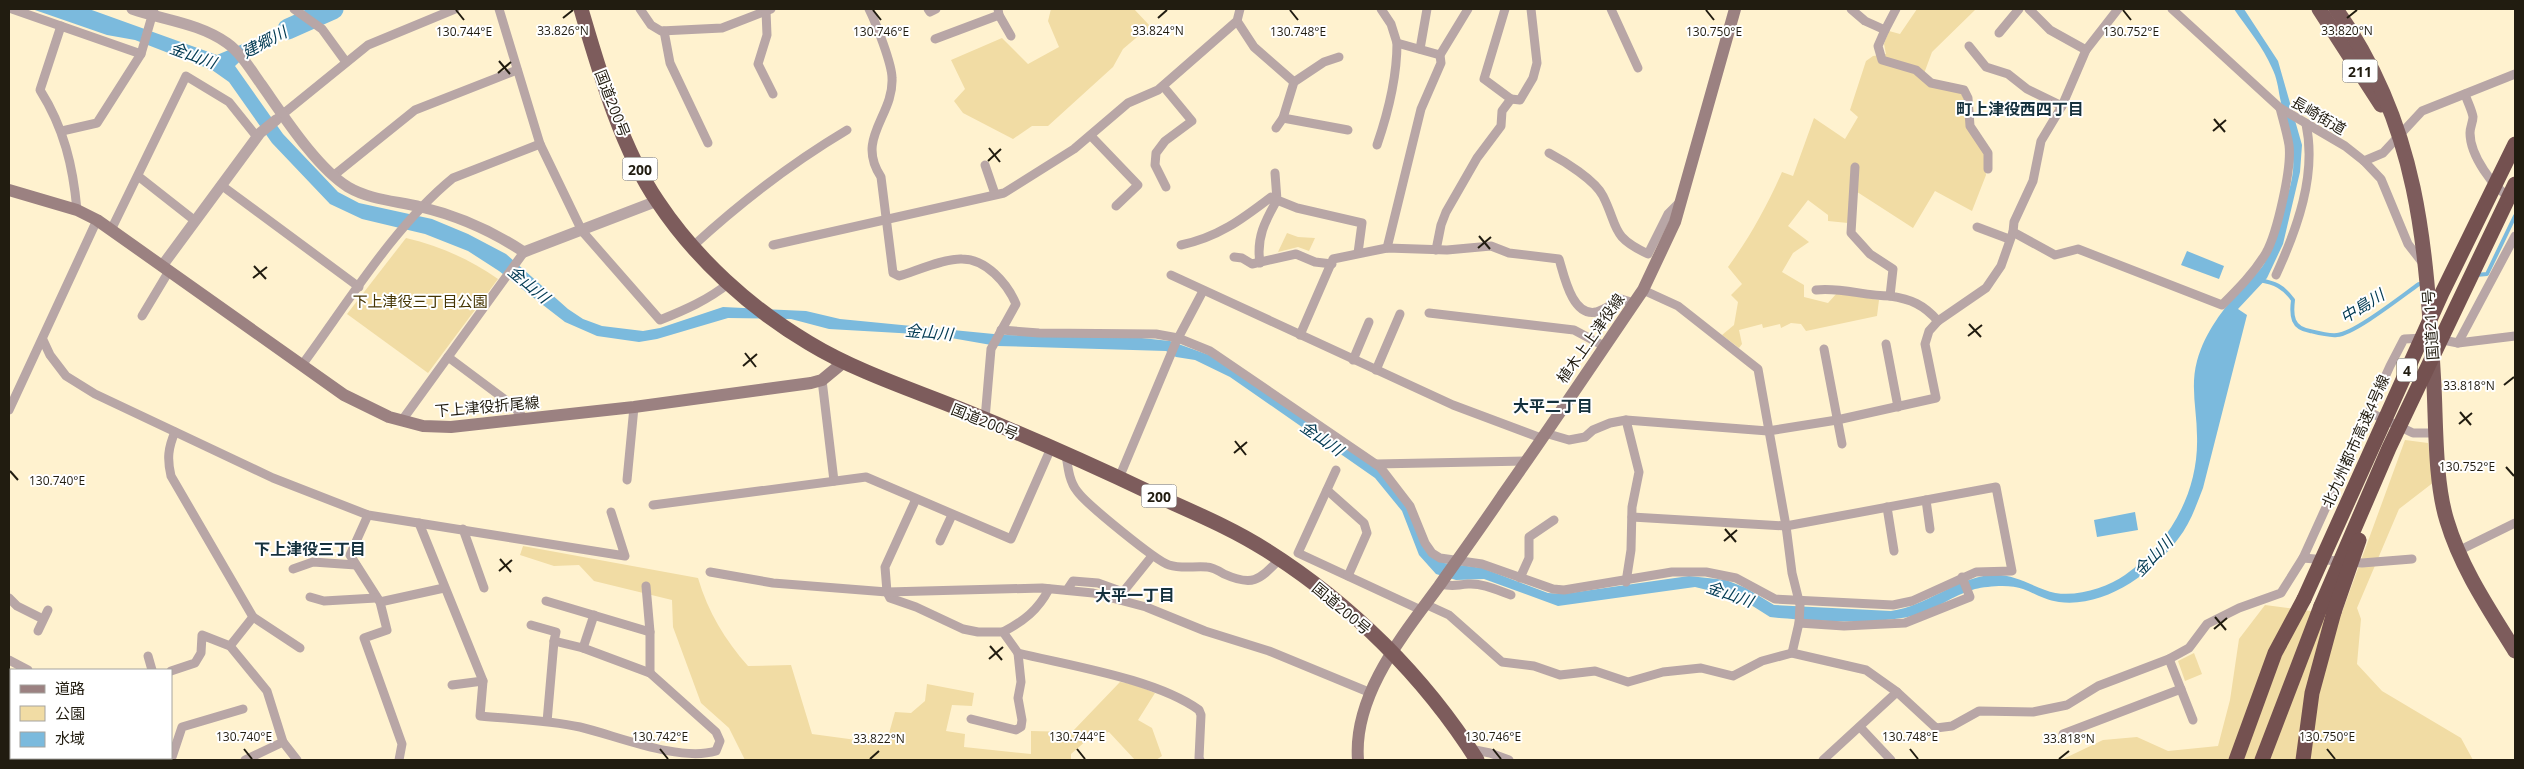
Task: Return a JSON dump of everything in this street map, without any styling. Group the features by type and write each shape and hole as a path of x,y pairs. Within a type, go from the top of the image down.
{"highway":[{"name":"国道200号","path":"581,9 604,85 637,163 657,201 693,246 748,300 811,345 934,401 985,419 1052,448 1228,528 1285,563 1328,595 1392,652 1453,724 1474,754"},
{"name":"国道211号","path":"2320,9 2400,134"},
{"name":"国道211号","path":"2336,9 2367,55 2388,99 2415,188 2425,265 2440,480 2446,520 2471,580 2515,651"},
{"name":"北九州都市高速4号線","path":"2243,760 2304,599 2434,310 2515,144"},
{"name":"4","path":"2262,760 2327,609 2389,448 2515,194"},
{"path":"2236,760 2275,653 2304,599"},
{"path":"2303,760 2312,693 2327,609"}],"main road":[{"name":"植木上上津役線","path":"1358,760 1357,748 1361,724 1371,693 1392,652 1643,290 1668,239 1682,200 1734,9"},
{"name":"下上津役折尾線","path":"9,190 77,210 112,228 351,400 389,417 403,419 423,426 451,427 634,407 822,380"},
{"path":"822,380 845,361"}],"street":[{"path":"12,9 143,50"},
{"path":"132,9 199,28 229,44 245,62 279,117 333,176 350,188 376,198 481,226 521,257"},
{"path":"142,316 166,268 194,220 258,135 368,45 455,9"},
{"path":"499,9 540,144 582,231 660,320 689,309 713,296 729,283"},
{"path":"640,9 651,25 664,30 722,28 768,10 767,35 758,64 773,94"},
{"path":"870,9 892,77 890,93 876,130 872,154 873,164 881,177 893,272 898,276 962,259 976,262 994,272 1012,295 1016,304 991,349 985,419"},
{"path":"928,9 930,12 936,9"},
{"path":"773,245 887,221 995,194 1011,188 1074,150 1128,103 1164,86 1237,21 1240,9"},
{"path":"1377,145 1384,123 1397,63 1397,43 1390,24 1380,9"},
{"path":"1420,49 1427,9"},
{"path":"1387,248 1421,109 1441,63 1440,55 1468,9"},
{"path":"1505,9 1484,79 1510,99 1520,100 1533,78 1537,63 1532,9"},
{"path":"1610,9 1638,68"},
{"path":"1851,9 1865,21 1885,30"},
{"path":"1896,9 1878,46 1882,60 1916,70 1930,83 1964,90 1968,98 1970,126 1988,152 1988,169"},
{"path":"1999,33 2019,9"},
{"path":"2029,9 2050,30 2086,50"},
{"path":"1171,276 1452,405 1543,435 1569,440 1585,437 1593,430 1610,423 1626,420 1768,431 1837,420 1936,398 1925,344 1929,331 1938,321 1986,288 2001,266 2014,222 2033,181 2041,141 2062,106 2086,50 2118,9"},
{"name":"長崎街道","path":"2172,9 2280,108 2345,146 2364,161 2381,179 2408,244 2425,265"},
{"path":"935,39 998,10 1011,36"},
{"path":"300,11 316,24 346,62"},
{"path":"62,131 97,123 143,50 152,16"},
{"path":"1237,21 1254,46 1294,82"},
{"path":"62,26 40,90 62,131 74,182 77,210"},
{"path":"664,30 670,63 708,143"},
{"path":"1397,43 1440,55"},
{"path":"1969,46 1986,67 2008,74 2027,89 2062,106"},
{"path":"1276,128 1283,118 1294,82 1324,62 1339,57"},
{"path":"333,176 415,110 517,70"},
{"path":"2364,161 2383,153 2422,111 2515,74"},
{"path":"112,228 186,76 229,102 258,135"},
{"path":"1164,86 1192,121 1165,141 1156,153 1155,165 1166,187"},
{"path":"2465,94 2473,117 2470,133 2474,151 2491,181 2502,192 2515,194"},
{"path":"1436,250 1441,225 1446,212 1478,158 1501,126 1502,111 1510,99"},
{"path":"1977,227 2011,236 2055,255 2078,249 2222,305 2248,278 2267,251 2279,216 2290,146 2280,108"},
{"path":"1283,118 1348,130"},
{"path":"2276,275 2290,243 2306,183 2310,143 2306,124"},
{"path":"693,246 736,207 773,178 801,158 847,130"},
{"path":"1091,136 1138,185 1116,206"},
{"path":"302,365 401,230 419,209 453,178 540,144"},
{"path":"1548,153 1571,164 1602,194 1619,236 1631,246 1648,254 1668,214 1682,200"},
{"path":"985,165 995,194"},
{"path":"1855,167 1851,233 1857,243 1893,269 1890,296"},
{"path":"1260,263 1258,247 1266,219 1277,200 1275,173"},
{"path":"138,176 194,220"},
{"path":"221,184 359,287"},
{"path":"1181,245 1206,239 1240,221 1270,197 1296,208 1362,223 1358,253"},
{"path":"403,419 521,257 657,201"},
{"path":"9,410 97,220"},
{"path":"2458,343 2515,236"},
{"path":"1300,336 1334,260 1358,253 1387,248 1436,250 1491,246 1509,253 1559,259 1573,298 1585,310 1596,312 1621,299 1634,303"},
{"path":"1234,257 1242,258 1252,264 1296,254 1315,262 1332,264"},
{"path":"1816,290 1834,288 1917,302 1927,309 1938,321"},
{"path":"1643,290 1678,306 1758,369 1786,526 1792,573 1800,604 1799,622 1792,653"},
{"path":"1119,478 1177,340 1203,291"},
{"path":"1429,313 1574,330 1604,346"},
{"path":"1376,370 1400,314"},
{"path":"1353,360 1369,322"},
{"path":"1000,331 1039,334 1156,334 1210,351 1232,364 1376,464 1400,489 1410,506 1425,543 1432,553 1453,564 1482,564 1553,589 1564,590 1626,582 1672,572 1706,572 1736,578 1775,599 1800,604 1893,605 1912,601 1976,572 2012,571 1996,487 1786,526 1632,516"},
{"path":"1298,552 1348,576 1423,607 1448,615 1502,662 1534,666 1560,675 1595,671 1628,682 1663,672 1701,668 1733,676 1762,661 1792,653 1866,670 1897,692 1936,728 1952,726 1979,711 2033,712 2066,705 2098,686 2169,659 2189,648 2207,624 2246,605 2275,597 2281,593 2303,558 2404,340 2431,338 2458,343 2515,336"},
{"path":"43,340 50,355 66,376 94,394 274,478 368,515 625,556 611,512"},
{"path":"1886,344 1898,407"},
{"path":"1824,349 1842,444"},
{"path":"448,357 511,404 525,419"},
{"path":"822,380 834,481"},
{"path":"627,480 634,407"},
{"path":"2369,412 2413,433 2437,432"},
{"path":"1626,420 1639,472 1633,495 1631,550 1626,582"},
{"path":"175,432 169,446 168,459 171,476 253,617 300,648"},
{"path":"653,505 866,477 952,516 1010,539 1052,448"},
{"path":"1066,455 1070,476 1076,490 1094,510 1118,526 1152,556 1166,565 1182,568 1208,566 1241,581 1254,580 1262,576 1285,563 1298,552 1336,470"},
{"path":"1376,464 1526,461"},
{"path":"1327,490 1364,523 1367,533 1348,576"},
{"path":"916,499 885,567 887,592 890,598 916,607 963,629 978,632 1003,632 1019,624 1033,612 1042,603 1049,589"},
{"path":"1926,500 1930,529"},
{"path":"1887,507 1894,551"},
{"path":"368,515 350,556 378,600 387,630 364,638 402,744 399,760"},
{"path":"940,541 952,516"},
{"path":"1520,578 1529,558 1529,537 1554,520"},
{"path":"419,523 483,681 480,716 579,727 681,753 707,754 716,751 720,741 716,732 650,673 583,648 554,641"},
{"path":"2458,550 2515,523"},
{"path":"463,529 484,588"},
{"path":"1067,590 1073,581 1098,583 1123,592 1152,556"},
{"path":"2303,558 2362,563 2412,559"},
{"path":"293,569 313,562 356,565"},
{"path":"710,572 773,583 887,592 1049,589 1092,593 1146,607 1205,631 1269,651 1371,693"},
{"path":"1799,622 1844,626 1905,623 1970,597 1963,579"},
{"path":"1442,582 1455,587 1468,584 1485,586 1511,595"},
{"path":"646,586 650,632 650,673"},
{"path":"310,597 324,600 378,600 444,588"},
{"path":"9,598 17,606 43,619"},
{"path":"546,601 650,632"},
{"path":"38,631 48,610"},
{"path":"583,648 594,615"},
{"path":"230,646 253,617"},
{"path":"531,624 556,632 547,722"},
{"path":"971,719 1016,730 1021,727 1022,720 1018,698 1021,682 1018,653 1003,632"},
{"path":"172,671 195,663 201,653 202,635 230,646 267,691 283,742 297,760"},
{"path":"1018,653 1134,681 1190,703 1199,710 1201,715 1200,760"},
{"path":"148,656 152,669"},
{"path":"2169,659 2194,720"},
{"path":"9,660 26,669"},
{"path":"452,685 483,681"},
{"path":"2063,734 2181,689"},
{"path":"1824,760 1897,692"},
{"path":"172,755 182,727 243,709"},
{"path":"1860,727 1890,760"},
{"path":"245,760 283,742"},
{"path":"1474,754 1490,752 1508,760"}],"green space":[{"path":"1051,9 1134,9 1150,26 1123,49 1113,67 1048,126 1032,126 1013,139 963,113 954,101 965,89 951,60 1002,38 1028,64 1059,47 1048,21"},
{"path":"1917,9 1976,9 1932,52 1922,79 1961,92 1984,154 1986,175 1972,211 1935,191 1913,228 1851,188 1848,223 1828,221 1828,215 1808,200 1788,226 1809,242 1793,253 1782,272 1804,285 1804,297 1828,303 1837,293 1879,300 1877,316 1806,331 1801,324 1791,323 1781,328 1780,324 1763,328 1762,324 1739,330 1742,344 1739,348 1722,335 1734,325 1738,302 1731,295 1742,284 1728,267 1758,221 1782,172 1793,176 1814,118 1845,139 1858,117 1850,110 1866,61 1873,56 1886,54 1884,44 1889,31 1900,34"},
{"path":"1287,233 1298,237 1315,238 1309,251 1298,247 1278,252"},
{"name":"下上津役三丁目公園","path":"406,238 454,254 498,279 428,373 347,314"},
{"path":"2405,440 2428,443 2434,482 2399,509 2357,608 2361,619 2357,664 2382,691 2461,738 2473,760 2061,760 2103,740 2137,737 2168,751 2218,746 2230,700 2239,639 2265,605 2341,615"},
{"path":"523,546 698,578 718,625 748,666 791,665 812,734 886,744 895,712 911,713 925,701 927,684 974,693 972,706 952,705 946,731 965,734 964,747 1031,754 1031,731 1072,732 1120,682 1133,684 1155,693 1138,720 1152,728 1162,756 1156,760 1135,760 1109,732 1088,739 1071,754 1071,760 745,760 729,728 701,703 673,627 672,600 594,581 579,565 554,566 520,555"},
{"path":"2194,653 2202,674 2185,681 2178,661"}],"water":[{"name":"金山川","path":"32,9 89,9 217,55 301,19 307,25 253,49 235,66 283,134 338,192 359,203 432,219 468,234 506,254 568,309 583,319 602,326 643,331 660,328 723,307 806,311 840,319 1004,335 1132,337 1170,341 1209,355 1378,469 1407,508 1423,546 1444,563 1482,568 1548,593 1563,594 1689,576 1726,580 1746,588 1774,605 1891,611 1917,604 1977,577 1990,575 2012,577 2045,590 2065,594 2086,592 2117,580 2156,548 2179,514 2187,496 2193,477 2196,457 2197,436 2194,380 2200,350 2222,312 2264,264 2292,178 2293,152 2275,75 2264,53 2234,9 2244,9 2278,61 2302,145 2300,172 2283,244 2267,278 2238,309 2247,315 2203,488 2182,533 2155,564 2126,586 2093,600 2076,602 2054,601 2018,587 1986,587 1959,595 1920,614 1881,621 1828,621 1770,617 1740,598 1695,587 1558,606 1484,579 1456,580 1436,574 1419,555 1402,511 1375,478 1230,377 1195,360 1176,357 1166,351 997,346 934,335 829,329 791,319 728,318 657,339 639,342 597,336 565,322 499,271 468,251 425,234 362,219 330,204 272,143 229,82 212,70 135,40 107,35"},
{"path":"2187,251 2224,266 2219,279 2181,265"},
{"path":"2135,512 2138,530 2097,537 2094,520"}],"waterway":[{"name":"建郷川","path":"288,29 333,9"},
{"name":"中島川","path":"2476,275 2487,274 2515,216"},
{"name":"中島川","path":"2259,280 2270,282 2286,291 2293,300 2293,316 2299,327 2327,335 2345,333 2366,322 2419,284"}],"district":[{"name":"町上津役西四丁目","path":"2020,109"},
{"name":"大平二丁目","path":"1553,406"},
{"name":"下上津役三丁目","path":"310,549"},
{"name":"大平一丁目","path":"1135,595"}]}
